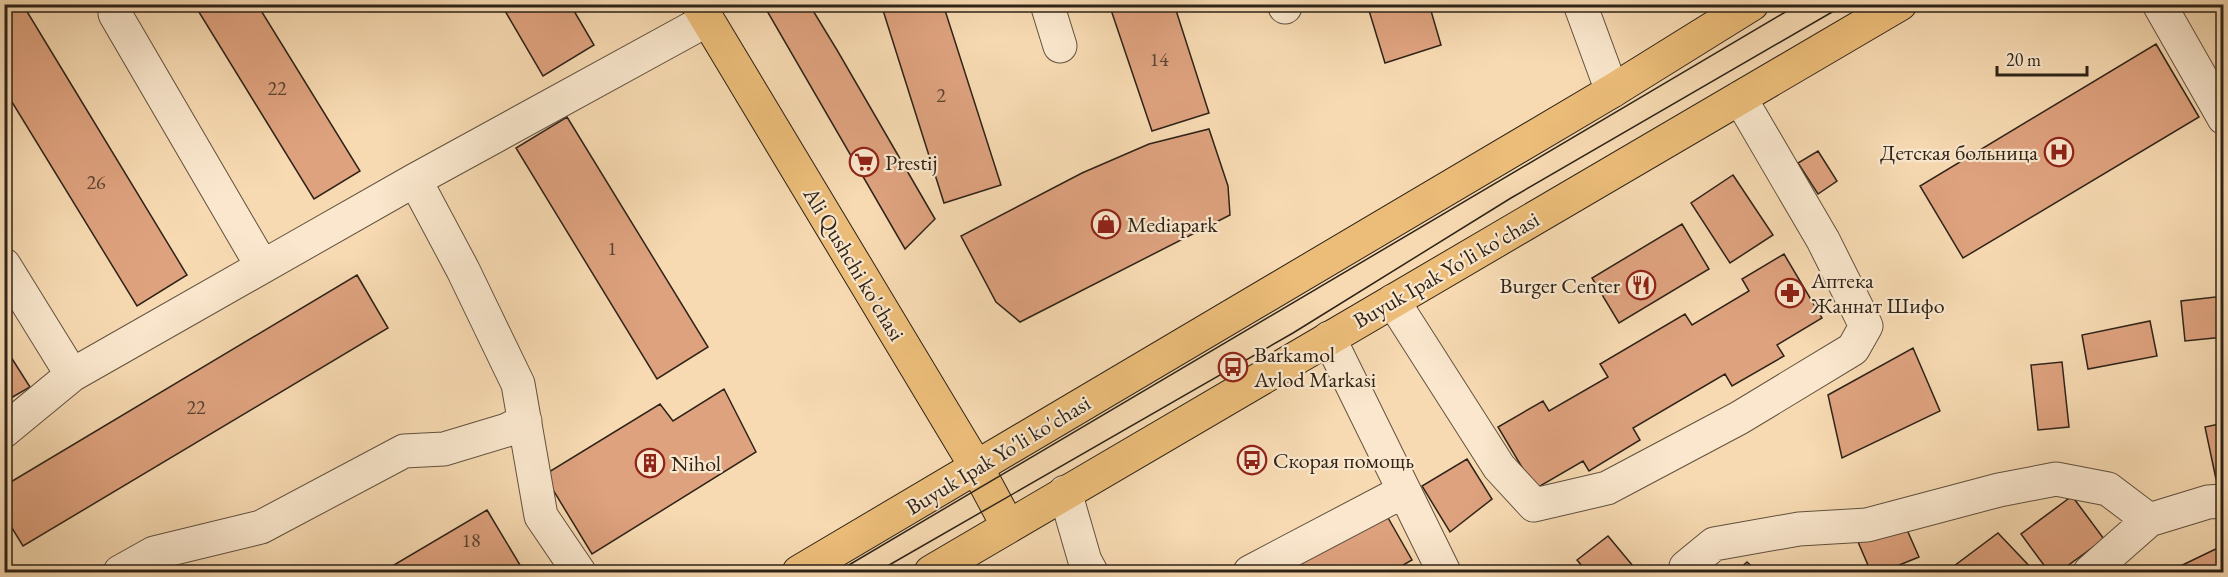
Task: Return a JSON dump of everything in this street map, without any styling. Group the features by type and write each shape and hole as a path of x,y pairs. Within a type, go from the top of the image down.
{"main road":[{"name":"Buyuk Ipak Yo'li ko'chasi","path":"799,573 1612,91 1752,4"},
{"name":"Buyuk Ipak Yo'li ko'chasi","path":"931,573 1065,492 1900,4"},
{"name":"Ali Qushchi ko'chasi","path":"703,12 977,468 1008,526"}],"street":[{"path":"116,4 115,14 261,266"},
{"path":"1047,4 1060,46"},
{"path":"1580,4 1612,91"},
{"path":"2159,4 2223,118"},
{"path":"4,431 72,375 415,180 703,12"},
{"path":"1393,301 1499,467 1534,505 1607,488 1739,418 1853,349 1866,326 1823,240 1740,99"},
{"path":"415,180 463,270 518,384 541,516 579,573"},
{"path":"4,265 72,375"},
{"path":"1329,338 1444,573"},
{"path":"120,573 154,553 261,527 404,451 444,449 507,430 525,422"},
{"path":"1687,573 1686,567 1714,544 1799,529 1867,525 1999,490 2056,478 2108,489 2149,520"},
{"path":"1250,573 1404,491"},
{"path":"1065,492 1085,561 1091,573"},
{"path":"2090,573 2149,520 2208,502 2223,501"}],"building":[{"path":"194,4 257,4 360,171 314,199"},
{"path":"501,4 570,4 594,45 543,76"},
{"path":"763,4 809,4 935,219 905,249"},
{"path":"881,4 943,4 1001,185 944,203"},
{"path":"1109,4 1174,4 1209,113 1152,131"},
{"path":"1367,4 1429,4 1441,45 1385,63"},
{"path":"23,5 187,275 137,306 4,89 4,16"},
{"name":"Детская больница","path":"2156,44 2199,117 1963,258 1920,186"},
{"path":"567,117 708,347 657,379 516,148"},
{"path":"1209,129 1228,186 1230,215 1020,322 996,302 961,236 1082,173 1149,144"},
{"path":"1818,151 1837,181 1818,194 1798,163"},
{"path":"1733,175 1773,235 1730,263 1691,203"},
{"path":"1682,224 1709,269 1619,323 1592,278"},
{"path":"1784,254 1822,318 1777,345 1784,356 1732,386 1725,374 1633,428 1640,440 1589,471 1583,461 1535,489 1498,427 1543,401 1549,411 1608,377 1600,364 1685,314 1692,325 1749,291 1742,279"},
{"path":"357,275 388,328 23,546 4,515 4,486"},
{"path":"2224,296 2224,337 2185,341 2181,301"},
{"path":"2150,321 2157,356 2088,369 2082,335"},
{"path":"4,346 30,387 4,402"},
{"path":"1913,348 1940,411 1842,458 1828,395"},
{"path":"2062,362 2069,427 2038,430 2031,365"},
{"name":"Nihol","path":"724,389 756,452 592,554 544,475 660,404 673,421"},
{"path":"2224,423 2224,479 2216,479 2205,427"},
{"path":"1467,459 1492,499 1450,532 1422,486"},
{"path":"2072,496 2104,539 2059,572 2049,572 2021,534"},
{"path":"1383,509 1412,560 1391,572 1271,572"},
{"path":"487,510 523,570 519,572 382,572"},
{"path":"1904,523 1919,557 1882,572 1871,572 1858,542"},
{"path":"1998,533 2035,572 1946,572"},
{"path":"1608,536 1638,572 1587,572 1577,560"},
{"path":"2224,545 2224,572 2168,572"},
{"path":"1747,562 1758,572 1736,572"}],"tram line":[{"path":"837,572 1799,4"},
{"path":"877,572 1293,333 1511,198 1846,4"}],"place":[{"name":"Детская больница","path":"2059,152"},
{"name":"Prestij","path":"864,162"},
{"name":"Mediapark","path":"1106,224"},
{"name":"Burger Center","path":"1641,285"},
{"name":"Аптека Жаннат Шифо","path":"1790,293"},
{"name":"Barkamol Avlod Markasi","path":"1233,367"},
{"name":"Скорая помощь","path":"1252,460"},
{"name":"Nihol","path":"650,463"}]}
